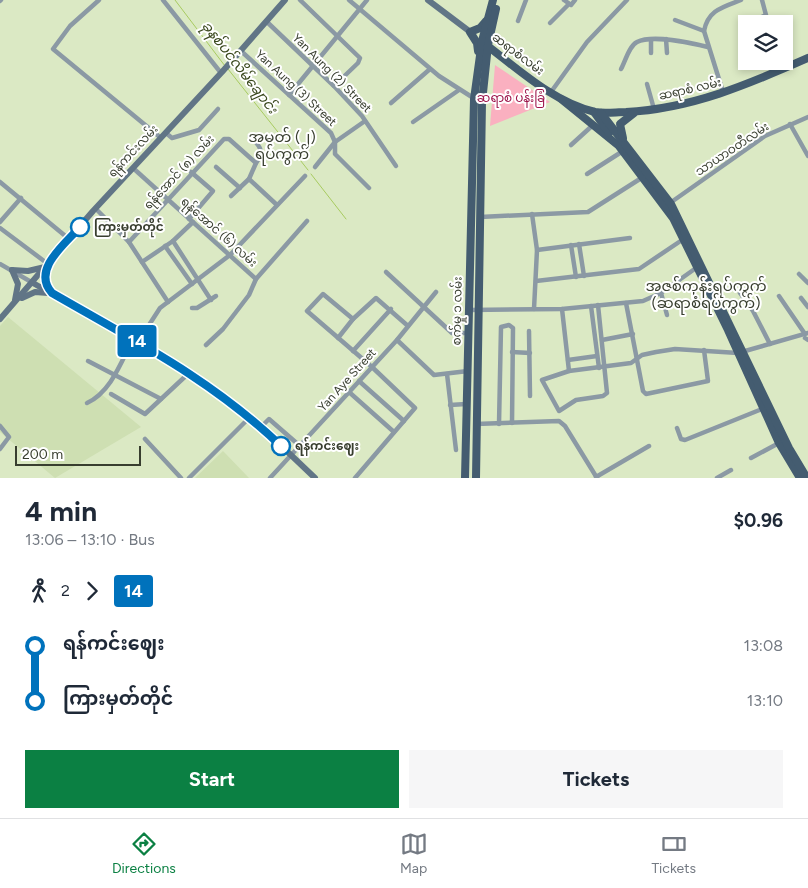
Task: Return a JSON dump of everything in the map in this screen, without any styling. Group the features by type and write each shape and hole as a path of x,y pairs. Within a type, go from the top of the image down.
{"main road":[{"name":"ရန်ကင်းလမ်း","path":"0,319 69,239 224,70 285,0"},
{"name":"ဆရာစံလမ်း","path":"428,0 485,43 504,60 551,92 561,98 598,112"},
{"path":"482,64 495,60 504,60 494,42 493,0"},
{"path":"473,101 485,43 498,0"},
{"path":"482,102 482,64 477,42 470,32 480,28 492,18"},
{"name":"ဆရာစံ လမ်း","path":"598,112 637,112 724,94 808,58"},
{"path":"561,98 623,147"},
{"name":"စက်မှု ၁ လမ်း","path":"465,478 473,101"},
{"name":"စက်မှု ၁ လမ်း","path":"476,478 482,102"},
{"path":"598,112 668,205 686,237 741,352 779,443 800,478"},
{"path":"623,147 620,124 627,116 637,112"},
{"path":"471,230 480,230"},
{"path":"686,237 696,268 741,352"},
{"path":"12,270 28,272 48,265"},
{"path":"48,265 44,282 52,293"},
{"path":"12,270 18,284 14,304"},
{"path":"469,270 479,270"},
{"path":"32,283 190,372 250,417 315,478"},
{"path":"14,304 35,292 52,293"},
{"path":"468,368 478,365"},
{"path":"466,408 476,412"},
{"path":"766,408 807,478"},
{"path":"466,459 476,460"},
{"path":"801,467 808,473"}],"street":[{"path":"99,0 70,26 53,49 163,136 172,138 199,130 218,109"},
{"path":"163,0 224,70"},
{"path":"300,0 360,58 358,63 334,86"},
{"path":"349,0 430,69 473,101 482,102"},
{"path":"289,96 367,0"},
{"path":"518,21 526,0"},
{"path":"564,0 570,4"},
{"path":"550,23 575,0"},
{"path":"551,92 588,42 627,0"},
{"path":"722,0 725,6"},
{"path":"724,94 704,32 709,16 725,6 741,0"},
{"path":"762,0 766,15"},
{"path":"675,20 704,32"},
{"name":"Yan Aung (2) Street","path":"266,21 334,86 365,121 396,166"},
{"path":"621,69 636,42 666,39 708,46"},
{"path":"666,39 666,53"},
{"path":"651,40 651,53"},
{"name":"Yan Aung (3) Street","path":"241,51 331,133 335,142 336,154 369,188"},
{"path":"391,103 430,69"},
{"path":"647,84 654,109"},
{"path":"413,122 459,90"},
{"name":"သာယာဝတီလမ်း","path":"668,205 765,136 808,117"},
{"path":"315,167 335,142 365,121"},
{"path":"571,145 590,130 594,124"},
{"path":"790,124 808,156"},
{"path":"231,196 249,179 262,151 260,146 250,136"},
{"name":"ရန်အောင် (၈) လမ်း","path":"128,242 191,172 224,139 228,139 256,163"},
{"path":"587,174 623,147"},
{"path":"216,167 240,188"},
{"name":"ရန်အောင် (၆) လမ်း","path":"133,168 256,279 307,221"},
{"path":"480,217 594,210 641,171"},
{"path":"142,262 173,241 212,191 191,172"},
{"path":"87,403 98,398 106,390 135,341 160,308 230,255 305,176"},
{"path":"249,179 276,205"},
{"path":"0,182 69,239"},
{"path":"0,222 21,198"},
{"path":"96,209 128,242 168,302"},
{"path":"532,214 537,250 534,309"},
{"path":"0,228 48,265"},
{"path":"536,281 639,269 686,237"},
{"path":"537,250 630,238"},
{"path":"173,241 211,300"},
{"path":"579,244 584,276"},
{"path":"165,246 192,284"},
{"path":"571,246 576,277"},
{"path":"0,264 32,283"},
{"path":"469,310 562,309 643,301 661,293 696,268"},
{"path":"386,272 452,333 468,333"},
{"path":"799,274 808,283"},
{"path":"206,345 223,329 249,295 256,279"},
{"name":"Yan Aye Street","path":"270,478 397,340 436,292"},
{"path":"740,292 753,311 770,344"},
{"path":"661,293 667,315"},
{"path":"353,319 323,294 307,310 415,408 355,478"},
{"path":"192,308 216,296"},
{"path":"598,305 605,367 607,393 603,396 576,400 559,411 542,380 569,371 599,368 605,367 631,363 638,360 642,355 675,349 704,350 727,354 807,336 779,296"},
{"path":"338,338 353,319 376,298 391,309 408,326"},
{"path":"801,298 808,307"},
{"path":"626,303 643,391 649,394 708,381 704,350"},
{"path":"591,306 599,368"},
{"path":"353,351 391,309"},
{"path":"562,309 569,371"},
{"path":"499,424 501,327 509,325 512,328 512,424"},
{"path":"529,331 530,396"},
{"path":"602,340 633,334"},
{"path":"397,340 434,375 447,374 468,368"},
{"path":"512,352 530,353"},
{"path":"568,360 597,356"},
{"path":"88,361 161,398"},
{"path":"111,394 143,414 190,372"},
{"path":"447,374 456,450"},
{"path":"359,381 404,421"},
{"path":"349,392 394,432"},
{"path":"450,405 466,408"},
{"path":"678,428 680,436 684,440 766,408"},
{"path":"189,478 250,417"},
{"path":"261,427 269,419 300,446"},
{"path":"476,424 559,422 565,426 596,477 649,446"},
{"path":"0,426 9,437 0,449"},
{"path":"145,439 181,478"},
{"path":"751,458 779,443"},
{"path":"717,478 731,470"}],"shaded area":[{"path":"8,317 141,427 55,478 0,432 0,326"},
{"path":"223,451 249,478 195,478"}],"green space":[{"name":"ဆရာစံ ပန်းခြံ","path":"495,65 550,102 490,126"}],"waterway":[{"name":"ခုနစ်ပင်လိမ်ချောင်း","path":"175,0 225,66"},
{"name":"ခုနစ်ပင်လိမ်ချောင်း","path":"228,69 308,170"},
{"name":"ခုနစ်ပင်လိမ်ချောင်း","path":"311,174 346,219"}],"bus line":[{"name":"14","path":"80,227 47,266 44,282 52,293 190,372 250,417 281,446"}],"place":[{"name":"ကြားမှတ်တိုင်","path":"80,227"},
{"name":"ရန်ကင်းဈေး","path":"281,446"}],"district":[{"name":"အမှတ် (၂) ရပ်ကွက်","path":"282,146"},
{"name":"အဇစ်ကုန်းရပ်ကွက် (ဆရာစံရပ်ကွက်)","path":"706,294"}]}
